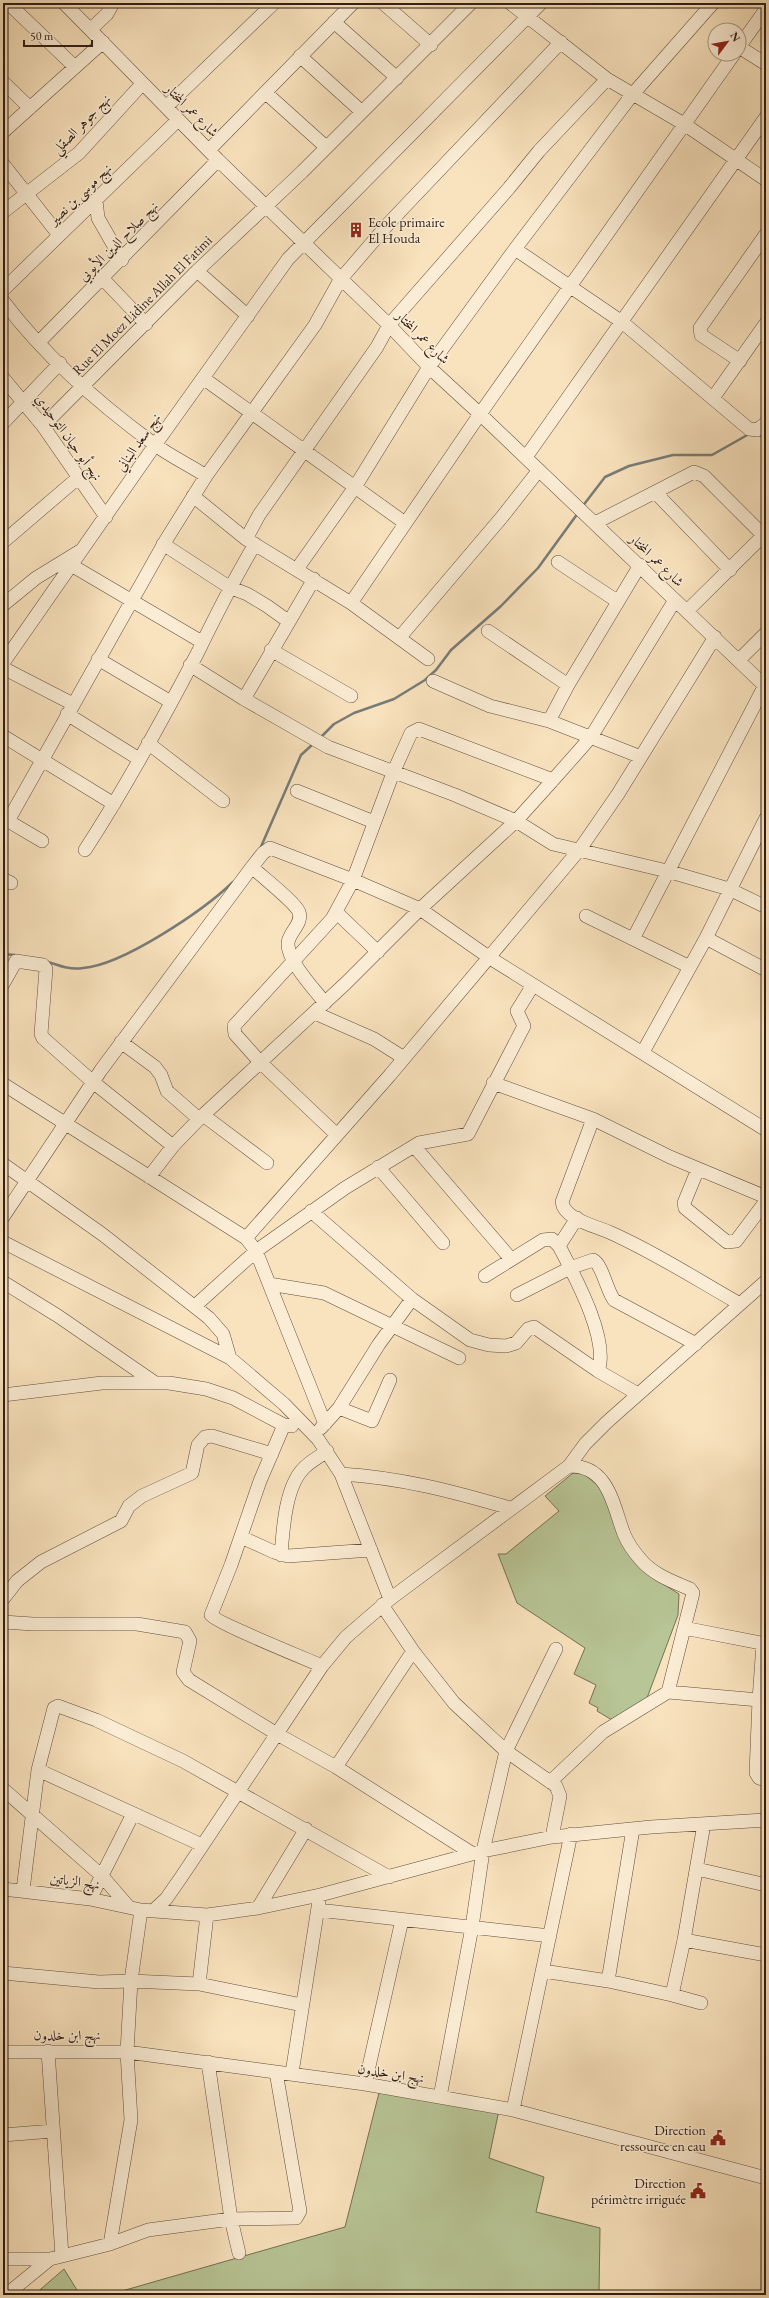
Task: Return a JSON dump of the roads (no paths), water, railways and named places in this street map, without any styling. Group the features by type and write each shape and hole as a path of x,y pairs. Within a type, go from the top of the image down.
{"street":[{"path":"3,4 7,3 75,67"},
{"name":"شارع عمر المختار","path":"64,3 91,29 142,84 265,207 389,325 429,367 580,508 765,686"},
{"path":"91,29 107,14 113,3"},
{"path":"166,107 274,3"},
{"path":"209,150 353,3"},
{"path":"383,3 431,45"},
{"name":"Rue El Moez Lidine Allah El Fatimi","path":"43,426 197,271 265,207 431,45 471,3"},
{"path":"510,3 607,79 684,124 766,180"},
{"name":"نهج سعد البناني","path":"3,663 155,445 288,259 303,242 540,3"},
{"path":"297,569 355,487 429,367 515,249 632,95 710,4"},
{"path":"747,36 766,9"},
{"path":"334,22 397,78"},
{"path":"3,132 103,42"},
{"path":"42,842 6,820 42,760 163,544 193,496 315,325 340,280 389,223 560,42"},
{"path":"747,52 766,64"},
{"path":"300,56 362,112"},
{"path":"351,603 480,414 728,62"},
{"path":"85,850 114,804 171,702 251,541 259,515 377,347 389,325 410,299 509,188 539,151 607,79"},
{"path":"3,82 30,108"},
{"name":"نهج جوهر الصقلي","path":"3,212 80,153 142,84"},
{"path":"266,93 326,147"},
{"path":"526,457 766,117"},
{"name":"نهج موسى بن نصير","path":"3,290 178,120"},
{"name":"نهج صلاح الدين الأيوبي","path":"39,342 122,260 218,160"},
{"path":"3,164 59,236"},
{"path":"96,200 98,218 122,260"},
{"path":"740,361 701,335 700,328 766,234"},
{"path":"515,249 622,322 749,429 764,428"},
{"path":"197,271 248,316"},
{"path":"103,279 146,324"},
{"path":"3,301 39,342 84,386 155,445 206,476"},
{"path":"714,398 766,323"},
{"path":"3,424 60,363"},
{"name":"نهج أبو حيان التوحيدي","path":"3,378 43,426 106,517"},
{"path":"203,378 253,413 304,452 405,523"},
{"path":"400,637 502,517 539,470"},
{"path":"595,523 691,473 699,474 765,534 687,611"},
{"path":"3,542 79,477"},
{"path":"655,492 730,570"},
{"path":"193,496 251,541 351,603 400,637 428,659"},
{"path":"163,544 229,587 247,594 288,621"},
{"path":"3,604 36,578 82,550"},
{"path":"558,562 618,601"},
{"path":"71,565 202,642"},
{"path":"549,721 568,685 640,565"},
{"path":"244,699 271,650 314,579"},
{"path":"149,1177 173,1146 201,1117 315,1013 420,909 516,821 591,737 675,600"},
{"path":"488,631 568,685"},
{"path":"739,660 766,633"},
{"path":"246,1238 490,958 580,849 641,757 715,637"},
{"path":"271,650 350,696"},
{"path":"98,659 171,702"},
{"path":"190,665 244,699 328,747 516,821 554,844 667,871 730,889 766,907"},
{"path":"3,668 70,709 139,759"},
{"path":"433,681 490,706 549,721 641,757"},
{"path":"633,939 667,871 765,686"},
{"path":"337,1135 260,1062 235,1034 234,1026 294,960 320,935 336,912 353,880 393,773 411,733 419,729 553,780"},
{"path":"3,736 114,804"},
{"path":"148,743 223,801"},
{"path":"297,791 374,822"},
{"path":"643,1052 706,938 766,818"},
{"path":"3,1217 121,1042 262,853 270,848 274,848 353,880 420,909 490,958 765,1128"},
{"path":"252,867 292,903 299,912 300,918 288,944 294,960 325,1003"},
{"path":"336,912 378,952"},
{"path":"586,916 690,967"},
{"path":"706,938 766,970"},
{"path":"3,984 16,961 43,965 46,969 41,1034 47,1043 173,1146"},
{"path":"195,1306 256,1251 311,1211 378,1167 425,1141 468,1134 493,1083 524,1026 518,1011 533,985"},
{"path":"315,1013 368,1036 404,1058"},
{"path":"121,1042 159,1071 167,1091 201,1117 267,1163"},
{"path":"493,1083 593,1119 698,1169 766,1197"},
{"path":"3,1084 246,1238 256,1251 325,1424"},
{"path":"593,1119 562,1202 565,1210 577,1218 636,1244 740,1304"},
{"path":"414,1146 511,1258"},
{"path":"3,1164 102,1234 195,1306 223,1334 230,1358"},
{"path":"378,1167 443,1242"},
{"path":"698,1169 684,1203 685,1208 727,1242 736,1241 766,1201"},
{"path":"311,1211 412,1299 470,1340 489,1345 506,1346 516,1343 528,1329 534,1327 598,1371 638,1394"},
{"path":"559,1246 577,1218"},
{"path":"485,1276 511,1258 547,1239 552,1239 559,1246 570,1268 600,1343 601,1363 598,1371"},
{"path":"3,1242 230,1358 284,1404 311,1432 327,1451 341,1474 371,1550 386,1602 413,1651 454,1703 506,1751 556,1786 560,1796 552,1837"},
{"path":"517,1295 570,1268 593,1260 596,1261 614,1300 696,1344"},
{"path":"110,2244 130,2120 126,2052 131,1981 148,1910 166,1899 322,1666 346,1637 386,1602 510,1508 569,1466 585,1444 638,1394 766,1281"},
{"path":"3,1282 58,1316 154,1382"},
{"path":"269,1284 324,1293 391,1327 459,1358"},
{"path":"5,1391 102,1383 154,1382 206,1389 233,1398 284,1425 311,1432 325,1424 339,1408 391,1327 412,1299"},
{"path":"339,1408 372,1421 390,1380"},
{"path":"284,1425 242,1537 214,1604 212,1617 322,1666"},
{"path":"3,1599 17,1581 41,1562 121,1520 129,1506 142,1496 192,1473 198,1445 205,1437 212,1436 272,1454"},
{"path":"281,1555 286,1514 297,1477 308,1464 327,1451"},
{"path":"569,1466 576,1466 588,1470 605,1484 610,1492 629,1544 648,1567 656,1574 692,1590 668,1692"},
{"path":"341,1474 414,1482 510,1508"},
{"path":"242,1537 281,1555 303,1555 371,1550"},
{"path":"3,1622 33,1624 137,1624 185,1632 190,1641 183,1672 189,1680 478,1853"},
{"path":"684,1628 764,1644 758,1700 756,1773 759,1778 766,1780"},
{"path":"440,2097 472,1928 478,1853 506,1751 556,1649"},
{"path":"336,1767 413,1651"},
{"path":"550,1782 603,1732 668,1692 758,1700"},
{"path":"23,1890 38,1770 54,1708 58,1706 96,1720 183,1761 238,1793 306,1829 388,1877"},
{"path":"38,1770 202,1845"},
{"path":"3,1790 102,1876 127,1906"},
{"path":"90,1899 133,1814"},
{"name":"نهج الزياتين","path":"3,1889 23,1890 90,1899 148,1910 207,1915 258,1908 320,1895 478,1853 552,1837 633,1828 766,1820"},
{"path":"672,1995 684,1940 704,1824"},
{"path":"608,1981 633,1828"},
{"path":"258,1908 306,1829"},
{"path":"513,2110 571,1834"},
{"path":"696,1870 766,1885"},
{"path":"292,2073 320,1895"},
{"path":"318,1910 550,1936"},
{"path":"199,1984 207,1915"},
{"path":"365,2084 402,1920"},
{"path":"684,1940 766,1955"},
{"path":"543,1971 608,1981 701,2003"},
{"path":"3,1973 99,1982 131,1981 199,1984 302,2005"},
{"path":"48,2051 53,2131 56,2257"},
{"name":"نهج ابن خلدون","path":"3,2052 126,2052 292,2073 365,2084 513,2110 766,2178"},
{"path":"208,2062 231,2218 239,2253"},
{"path":"3,2259 56,2257 110,2244 148,2230 231,2218 296,2218 300,2211 276,2072"},
{"path":"3,2135 53,2131"},
{"path":"6,2295 56,2257"}],"waterway":[{"path":"582,507 605,477 629,466 673,455 712,455 749,434"},
{"path":"759,435 766,438"},
{"path":"320,738 334,724 354,713 394,699 425,680 436,670 451,650 501,606 538,568 578,513"},
{"path":"260,849 301,755 313,744"},
{"path":"48,962 65,967 83,968 100,965 119,957 140,947 183,921 220,894 233,882"},
{"path":"3,954 15,955"}],"place":[{"name":"Ecole primaire El Houda","path":"356,230"},
{"name":"Direction ressource en eau","path":"718,2138"},
{"name":"Direction périmètre irriguée","path":"698,2191"}]}
